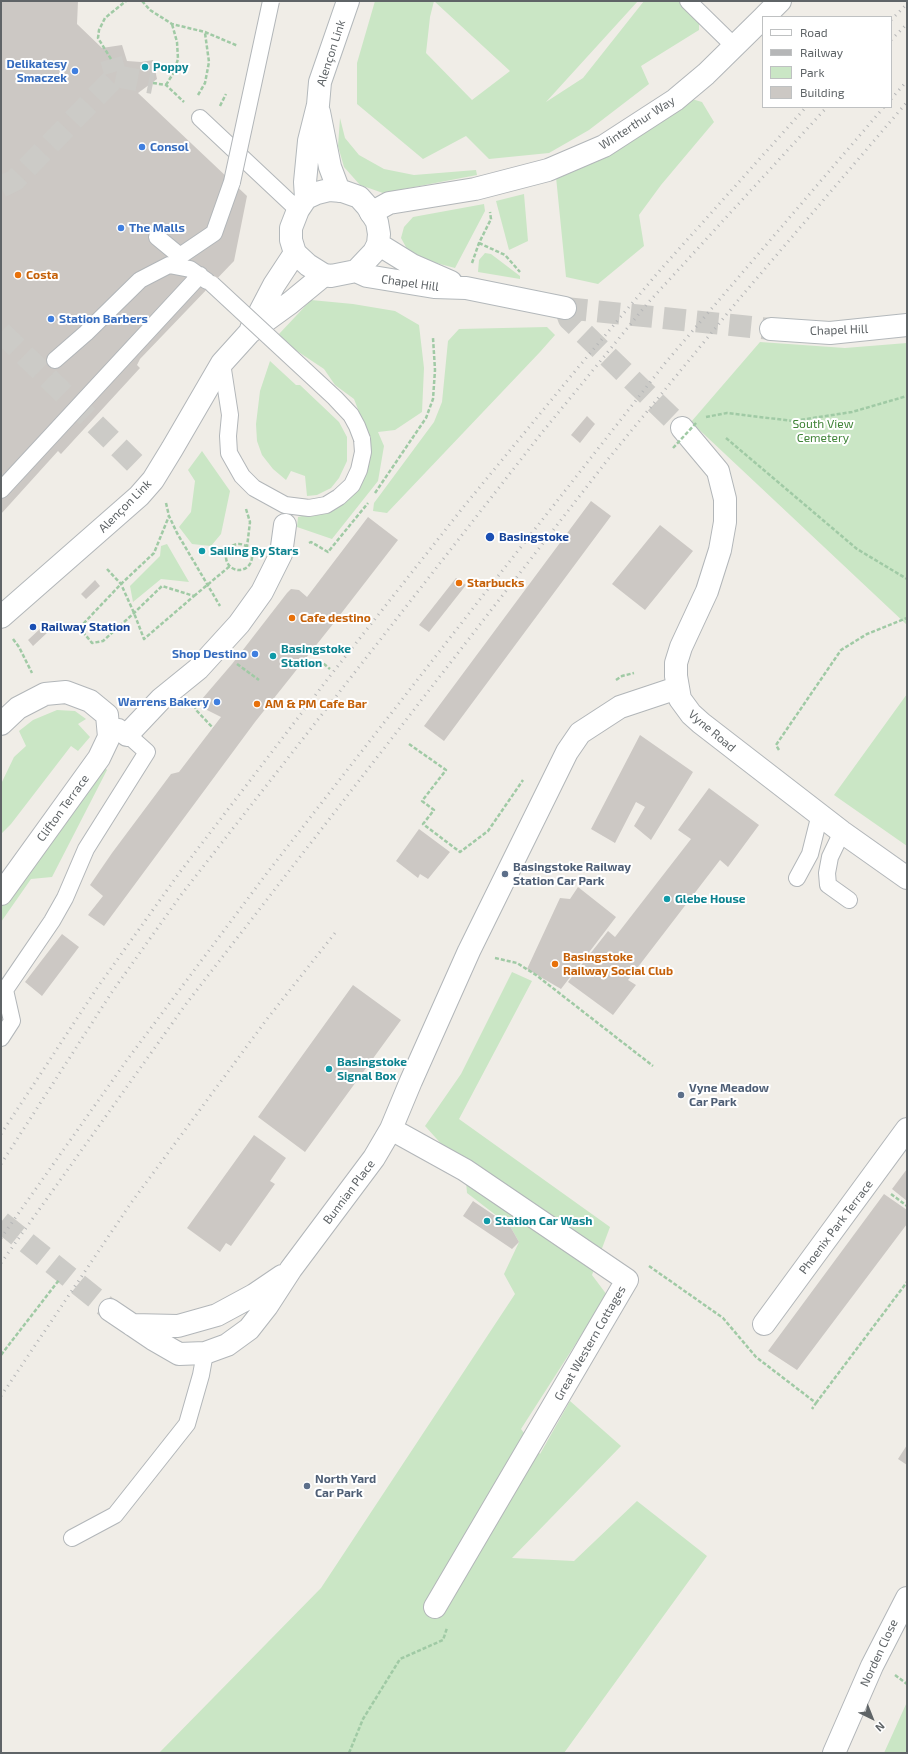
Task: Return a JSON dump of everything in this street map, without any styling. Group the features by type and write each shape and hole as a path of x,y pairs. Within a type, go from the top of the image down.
{"street":[{"name":"Alençon Link","path":"250,332 274,285 295,253 291,240 291,228 302,204 308,141 318,105 320,82 348,1"},
{"name":"Winterthur Way","path":"766,16 780,1"},
{"name":"Winterthur Way","path":"371,213 389,203 475,189 548,170 604,146 675,100 735,47 762,20"},
{"name":"Alençon Link","path":"318,105 330,167 339,191"},
{"path":"295,253 308,265 324,275 331,276 356,271 367,261 378,244 379,234 377,222 368,206 359,197 339,191 329,190 317,193 302,204"},
{"name":"Chapel Hill","path":"378,244 412,265 469,278 565,308"},
{"name":"Chapel Hill","path":"356,271 367,276 434,287 469,278"},
{"name":"Alençon Link","path":"6,626 153,480 222,363 250,332 290,303 324,275"},
{"name":"Chapel Hill","path":"771,329 830,333 907,325"},
{"name":"Vyne Road","path":"690,425 718,471 725,499 725,522 720,550 707,591 681,647 676,663 677,688 682,703 696,719 758,768 842,832 907,878"},
{"path":"127,735 161,699 198,668 239,624 262,592 280,554 285,525"},
{"name":"Bunnian Place","path":"110,1310 153,1339 179,1354 205,1353 227,1345 249,1329 267,1306 291,1269 374,1158 395,1120 469,951 567,752 580,733 620,707 677,688"},
{"path":"1,724 18,708 45,694 66,692 90,701 107,715"},
{"name":"Clifton Terrace","path":"1,894 100,758 109,736 107,715"},
{"name":"Great Western Cottages","path":"395,1120 465,1170 627,1280 435,1607"},
{"name":"Phoenix Park Terrace","path":"764,1324 907,1129"},
{"name":"Bunnian Place","path":"132,1325 178,1326 217,1315 254,1296 291,1269"},
{"name":"Norden Close","path":"834,1753 872,1666 907,1598"}],"lane":[{"path":"157,237 180,256 214,233 232,182 271,1"},
{"path":"688,1 735,47"},
{"path":"200,118 302,204"},
{"path":"55,360 86,333 140,280 169,266 190,269 206,280 334,398 351,416 362,439 363,452 359,470 352,485 339,498 326,505 309,508 285,505 254,488 242,476 229,453 228,436 230,415 222,363"},
{"path":"1,490 206,280"},
{"path":"1,1038 12,1021 5,990 52,921 65,898 86,849 147,752 107,715"},
{"path":"797,878 810,854 820,814"},
{"path":"842,832 830,857 828,885 849,900"},
{"path":"72,1538 115,1514 187,1424 201,1375 205,1353"}],"path":[{"path":"112,59 98,38 99,30 105,18 126,1"},
{"path":"142,1 150,10 172,24 205,32 241,46"},
{"path":"153,83 166,85 174,72 178,59 177,42 172,24"},
{"path":"197,96 205,83 209,62 205,32"},
{"path":"469,278 479,243 491,219 489,208"},
{"path":"479,243 504,256 522,273"},
{"path":"434,338 435,370"},
{"path":"708,422 702,418 727,413 793,421 852,412 907,396"},
{"path":"673,448 690,425"},
{"path":"726,438 857,549 907,579"},
{"path":"165,497 169,516 177,533 217,604"},
{"path":"247,504 245,508 250,522 247,547 251,557 245,567 238,569 230,566 226,559 226,555 230,547 238,544 247,547"},
{"path":"169,516 154,553 121,584 84,623 83,632 92,643 103,641 162,586 194,596"},
{"path":"107,568 121,584 144,639 230,566"},
{"path":"781,754 776,745 841,650 867,634 907,618"},
{"path":"6,626 45,694"},
{"path":"319,660 330,669"},
{"path":"409,744 446,770 422,801 434,810 423,824 449,844"},
{"path":"469,951 517,963 536,975 652,1066"},
{"path":"647,1264 723,1318 756,1357 816,1404"},
{"path":"1,1355 59,1280"},
{"path":"812,1410 907,1282"},
{"path":"349,1753 363,1719 400,1659 443,1640 448,1630 435,1607"},
{"name":"Norden Close","path":"890,1671 907,1684"}],"green space":[{"path":"375,1 434,1 638,1 546,102 583,78 644,1 688,1 699,12 699,30 641,66 649,84 589,130 549,153 489,159 466,136 423,159 357,104 357,63","holes":["434,1 510,71 472,100 426,53 430,17"]},
{"path":"685,97 702,102 714,122 661,185 639,215 644,246 598,284 566,277 556,177 615,152 656,117"},
{"path":"340,118 345,138 359,155 384,169 414,175 476,170 477,175 383,193 360,185 344,167 338,146"},
{"path":"524,194 528,241 509,250 496,201"},
{"path":"484,204 485,211 455,268 417,258 407,249 401,238 404,227 413,217"},
{"path":"485,253 491,254 520,276 520,279 478,272 479,260"},
{"path":"311,300 353,304 395,311 419,325 424,368 422,412 395,430 378,432 384,446 378,481 332,539 297,527 298,517 323,511 346,498 366,430 354,399 335,385 324,369 291,347 279,334"},
{"path":"547,327 555,335 540,352 387,513 373,511 374,503 434,422 442,402 448,341 459,329"},
{"name":"South View Cemetery","path":"760,342 845,348 907,343 907,625 691,422"},
{"path":"270,361 296,385 300,385 339,422 347,437 347,461 339,478 331,488 317,495 307,496 305,476 291,471 286,480 273,469 262,455 257,441 256,424 260,391"},
{"path":"202,451 230,491 221,534 211,546 192,544 179,527 191,512 195,481 188,470"},
{"path":"167,544 189,582 161,579 133,602 130,586 160,556 161,546"},
{"path":"907,694 907,846 834,795"},
{"path":"57,710 75,711 86,719 78,724 90,737 78,751 71,746 11,824 1,834 1,784 14,757 26,746 19,731 33,720"},
{"path":"102,764 107,770 52,877 31,879 1,922 1,905"},
{"path":"512,972 532,981 459,1119 610,1227 592,1275 607,1295 521,1429 540,1454 570,1401 621,1446 512,1558 574,1561 637,1501 707,1556 564,1753 159,1753 321,1588 515,1294 504,1274 519,1242 510,1226 467,1193 465,1170 425,1126 461,1074"},
{"path":"907,1702 907,1753 884,1753"}],"building":[{"name":"The Malls","path":"1,1 78,1 77,24 102,48 122,45 127,61 141,62 153,60 157,79 138,93 247,196 234,261 140,359 137,365 140,368 61,454 58,451 1,514"},
{"path":"587,416 595,424 580,443 571,435"},
{"path":"591,501 611,516 444,741 424,726"},
{"path":"368,517 398,540 255,722 104,926 88,915 103,896 90,885 171,774 179,772 221,717 207,710 202,699 232,664 291,589 299,590 307,597"},
{"path":"660,525 693,551 645,610 612,584"},
{"path":"456,578 466,585 429,632 419,625"},
{"path":"95,580 100,586 86,599 81,594"},
{"path":"43,626 48,632 33,646 28,640"},
{"path":"640,735 693,772 651,840 634,826 645,807 636,802 615,843 591,829"},
{"name":"Glebe House","path":"709,788 759,825 728,867 720,860 628,980 636,985 613,1015 568,982 608,931 615,937 691,839 678,830"},
{"path":"419,829 450,852 428,879 420,874 418,878 396,861"},
{"path":"578,887 616,917 561,989 527,969 560,898 570,899"},
{"path":"62,934 79,947 42,996 25,982"},
{"name":"Basingstoke Signal Box","path":"353,985 401,1020 305,1152 258,1117"},
{"path":"254,1135 286,1158 270,1181 275,1184 231,1246 226,1243 220,1252 187,1228"},
{"path":"907,1169 907,1201 892,1189"},
{"path":"884,1194 907,1210 907,1224 797,1370 768,1351"},
{"name":"Station Car Wash","path":"473,1201 510,1226 519,1242 512,1249 463,1216"},
{"path":"907,1445 907,1465 898,1459"}],"tunnel":[{"path":"1,187 15,180 116,76 111,59"},
{"path":"116,76 153,83"},
{"path":"565,308 569,319 682,428"},
{"path":"565,308 771,329"},
{"path":"1,332 141,469"},
{"path":"1,1222 110,1310"}],"railway":[{"path":"892,19 907,4"},
{"path":"892,39 907,24"},
{"path":"892,98 907,81"},
{"path":"1,1263 186,1004 609,458 740,298 907,102"},
{"path":"1,1134 97,988 180,872 330,676 465,505 576,370 661,269 805,108"},
{"path":"1,1164 112,992 181,895 540,435 647,304 826,108"},
{"path":"1,1238 127,1060 267,873 488,589 666,362 883,108"},
{"path":"1,1396 131,1203 267,1019 335,933"}],"place":[{"name":"Poppy","path":"145,67"},
{"name":"Delikatesy Smaczek","path":"75,71"},
{"name":"Consol","path":"142,147"},
{"name":"The Malls","path":"121,228"},
{"name":"Costa","path":"18,275"},
{"name":"Station Barbers","path":"51,319"},
{"name":"Basingstoke","path":"490,537"},
{"name":"Sailing By Stars","path":"202,551"},
{"name":"Starbucks","path":"459,583"},
{"name":"Cafe destino","path":"292,618"},
{"name":"Railway Station","path":"33,627"},
{"name":"Shop Destino","path":"255,654"},
{"name":"Basingstoke Station","path":"273,656"},
{"name":"Warrens Bakery","path":"217,702"},
{"name":"AM & PM Cafe Bar","path":"257,704"},
{"name":"Basingstoke Railway Station Car Park","path":"505,874"},
{"name":"Glebe House","path":"667,899"},
{"name":"Basingstoke Railway Social Club","path":"555,964"},
{"name":"Basingstoke Signal Box","path":"329,1069"},
{"name":"Vyne Meadow Car Park","path":"681,1095"},
{"name":"Station Car Wash","path":"487,1221"},
{"name":"North Yard Car Park","path":"307,1486"}]}
